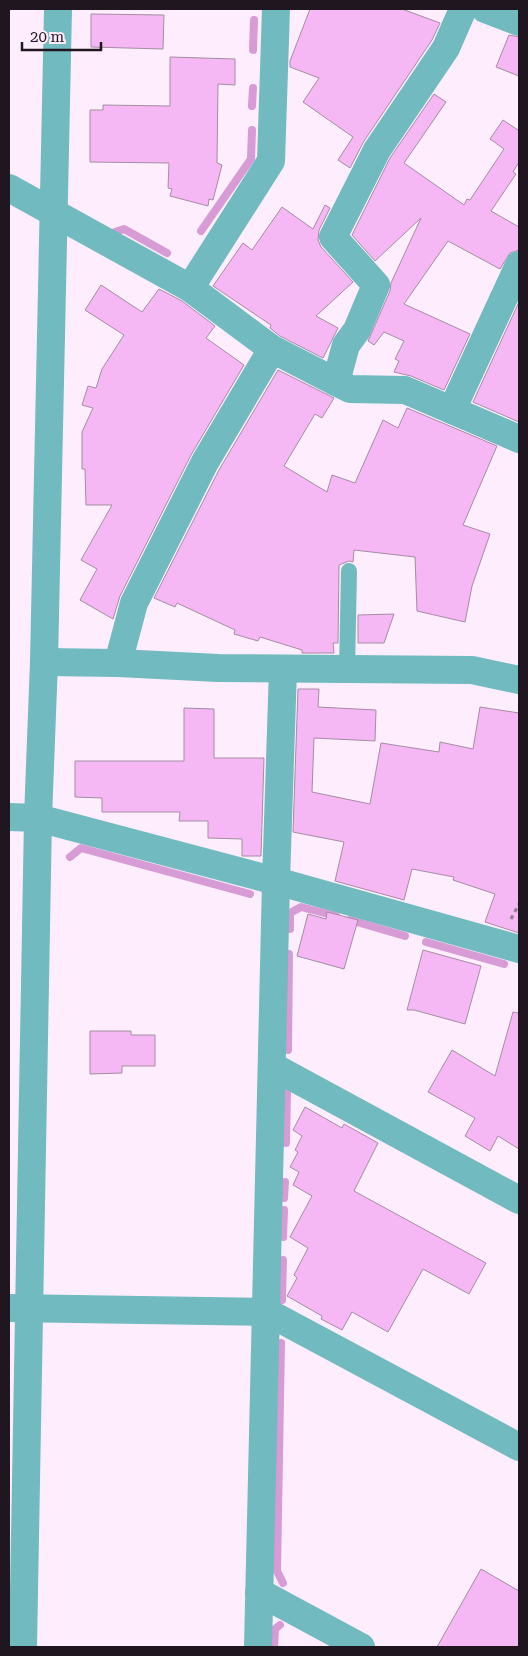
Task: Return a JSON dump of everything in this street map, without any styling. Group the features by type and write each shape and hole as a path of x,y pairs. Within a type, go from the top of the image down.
{"street":[{"path":"23,1647 19,1308 44,662 58,9"},
{"path":"190,288 271,161 276,9"},
{"path":"336,382 346,345 357,330 376,285 333,237 377,150 446,48 463,9"},
{"path":"9,188 190,288 272,350 350,389 405,390 519,439"},
{"path":"452,410 519,265"},
{"path":"118,663 134,603 205,462 272,350"},
{"path":"44,662 118,663 218,668 472,670 519,680"},
{"path":"258,1647 276,881 283,669"},
{"path":"9,817 38,818 276,881 519,950"},
{"path":"272,1066 519,1200"},
{"path":"19,1308 266,1312 519,1447"},
{"path":"260,1592 361,1647"}],"lane":[{"path":"347,670 349,571"}],"building":[{"path":"310,9 402,9 440,23 432,40 364,141 350,168 338,160 353,137 303,102 319,78 290,67 290,61"},
{"path":"91,14 164,15 163,49 91,47"},
{"path":"509,35 519,37 519,76 496,67"},
{"path":"170,57 235,59 235,85 218,84 217,163 222,165 213,200 209,199 208,206 170,196 172,189 168,188 169,163 90,162 90,110 103,110 103,105 170,106"},
{"path":"434,94 446,102 404,163 464,205 467,199 470,200 504,149 490,139 503,120 518,130 519,127 519,162 513,172 516,174 491,211 519,227 519,250 510,253 500,269 448,241 404,304 470,334 444,390 411,376 394,372 399,361 395,359 404,341 384,332 374,345 368,341 390,291 391,283 421,218 375,261 352,235 390,158"},
{"path":"325,205 330,208 319,230 318,240 321,247 353,282 316,316 338,328 323,358 280,336 270,328 271,325 213,286 243,243 252,250 282,207 313,229"},
{"path":"101,285 142,312 159,289 182,301 215,326 206,338 244,365 191,455 120,596 113,619 80,600 97,569 81,560 112,505 86,505 85,469 82,469 82,432 93,408 82,405 88,386 96,388 102,369 124,335 85,310"},
{"path":"519,302 519,422 473,402"},
{"path":"278,370 334,398 322,418 315,414 284,466 327,492 332,475 355,483 383,420 398,428 407,408 497,446 463,525 490,534 472,586 465,622 417,611 415,557 354,550 353,562 349,561 339,565 338,643 333,643 334,653 302,653 302,650 260,637 258,641 234,634 235,630 177,603 175,607 154,598 219,470"},
{"path":"394,614 384,643 358,643 358,615"},
{"path":"298,689 319,689 318,707 376,710 375,741 314,738 312,792 370,804 381,743 439,752 440,742 473,749 480,707 519,713 519,933 485,922 495,894 453,880 454,877 412,869 404,900 335,881 344,842 293,832"},
{"path":"184,708 214,709 214,758 264,758 261,856 242,856 242,839 208,838 208,821 179,821 180,812 102,812 102,798 75,797 75,761 184,761"},
{"path":"327,912 358,920 344,969 297,956 308,914 326,919"},
{"path":"423,950 481,966 465,1024 414,1010 407,1010"},
{"path":"513,1012 519,1013 519,1149 498,1136 490,1151 465,1136 475,1118 428,1092 452,1050 495,1076"},
{"path":"90,1031 131,1031 131,1035 155,1035 155,1066 122,1066 122,1073 90,1074"},
{"path":"305,1107 342,1128 344,1124 378,1143 354,1191 486,1263 469,1294 423,1269 388,1332 352,1312 342,1330 321,1319 322,1316 287,1296 297,1278 294,1275 308,1248 290,1237 312,1196 293,1185 299,1172 290,1167 298,1152 295,1150 302,1136 293,1130"},
{"path":"481,1569 519,1591 519,1647 437,1647"}],"waterway":[{"path":"253,50 254,20"},
{"path":"252,106 253,88"},
{"path":"201,231 251,159 252,130"},
{"path":"115,232 124,229 167,253"},
{"path":"70,857 81,848 250,894"},
{"path":"290,929 290,913 301,907 336,916"},
{"path":"350,920 405,936"},
{"path":"426,942 504,964"},
{"path":"288,1050 289,954"},
{"path":"286,1143 287,1090"},
{"path":"284,1198 285,1182"},
{"path":"283,1237 284,1210"},
{"path":"282,1300 283,1260"},
{"path":"281,1343 277,1571 283,1583"},
{"path":"274,1647 275,1629 280,1625"}]}
